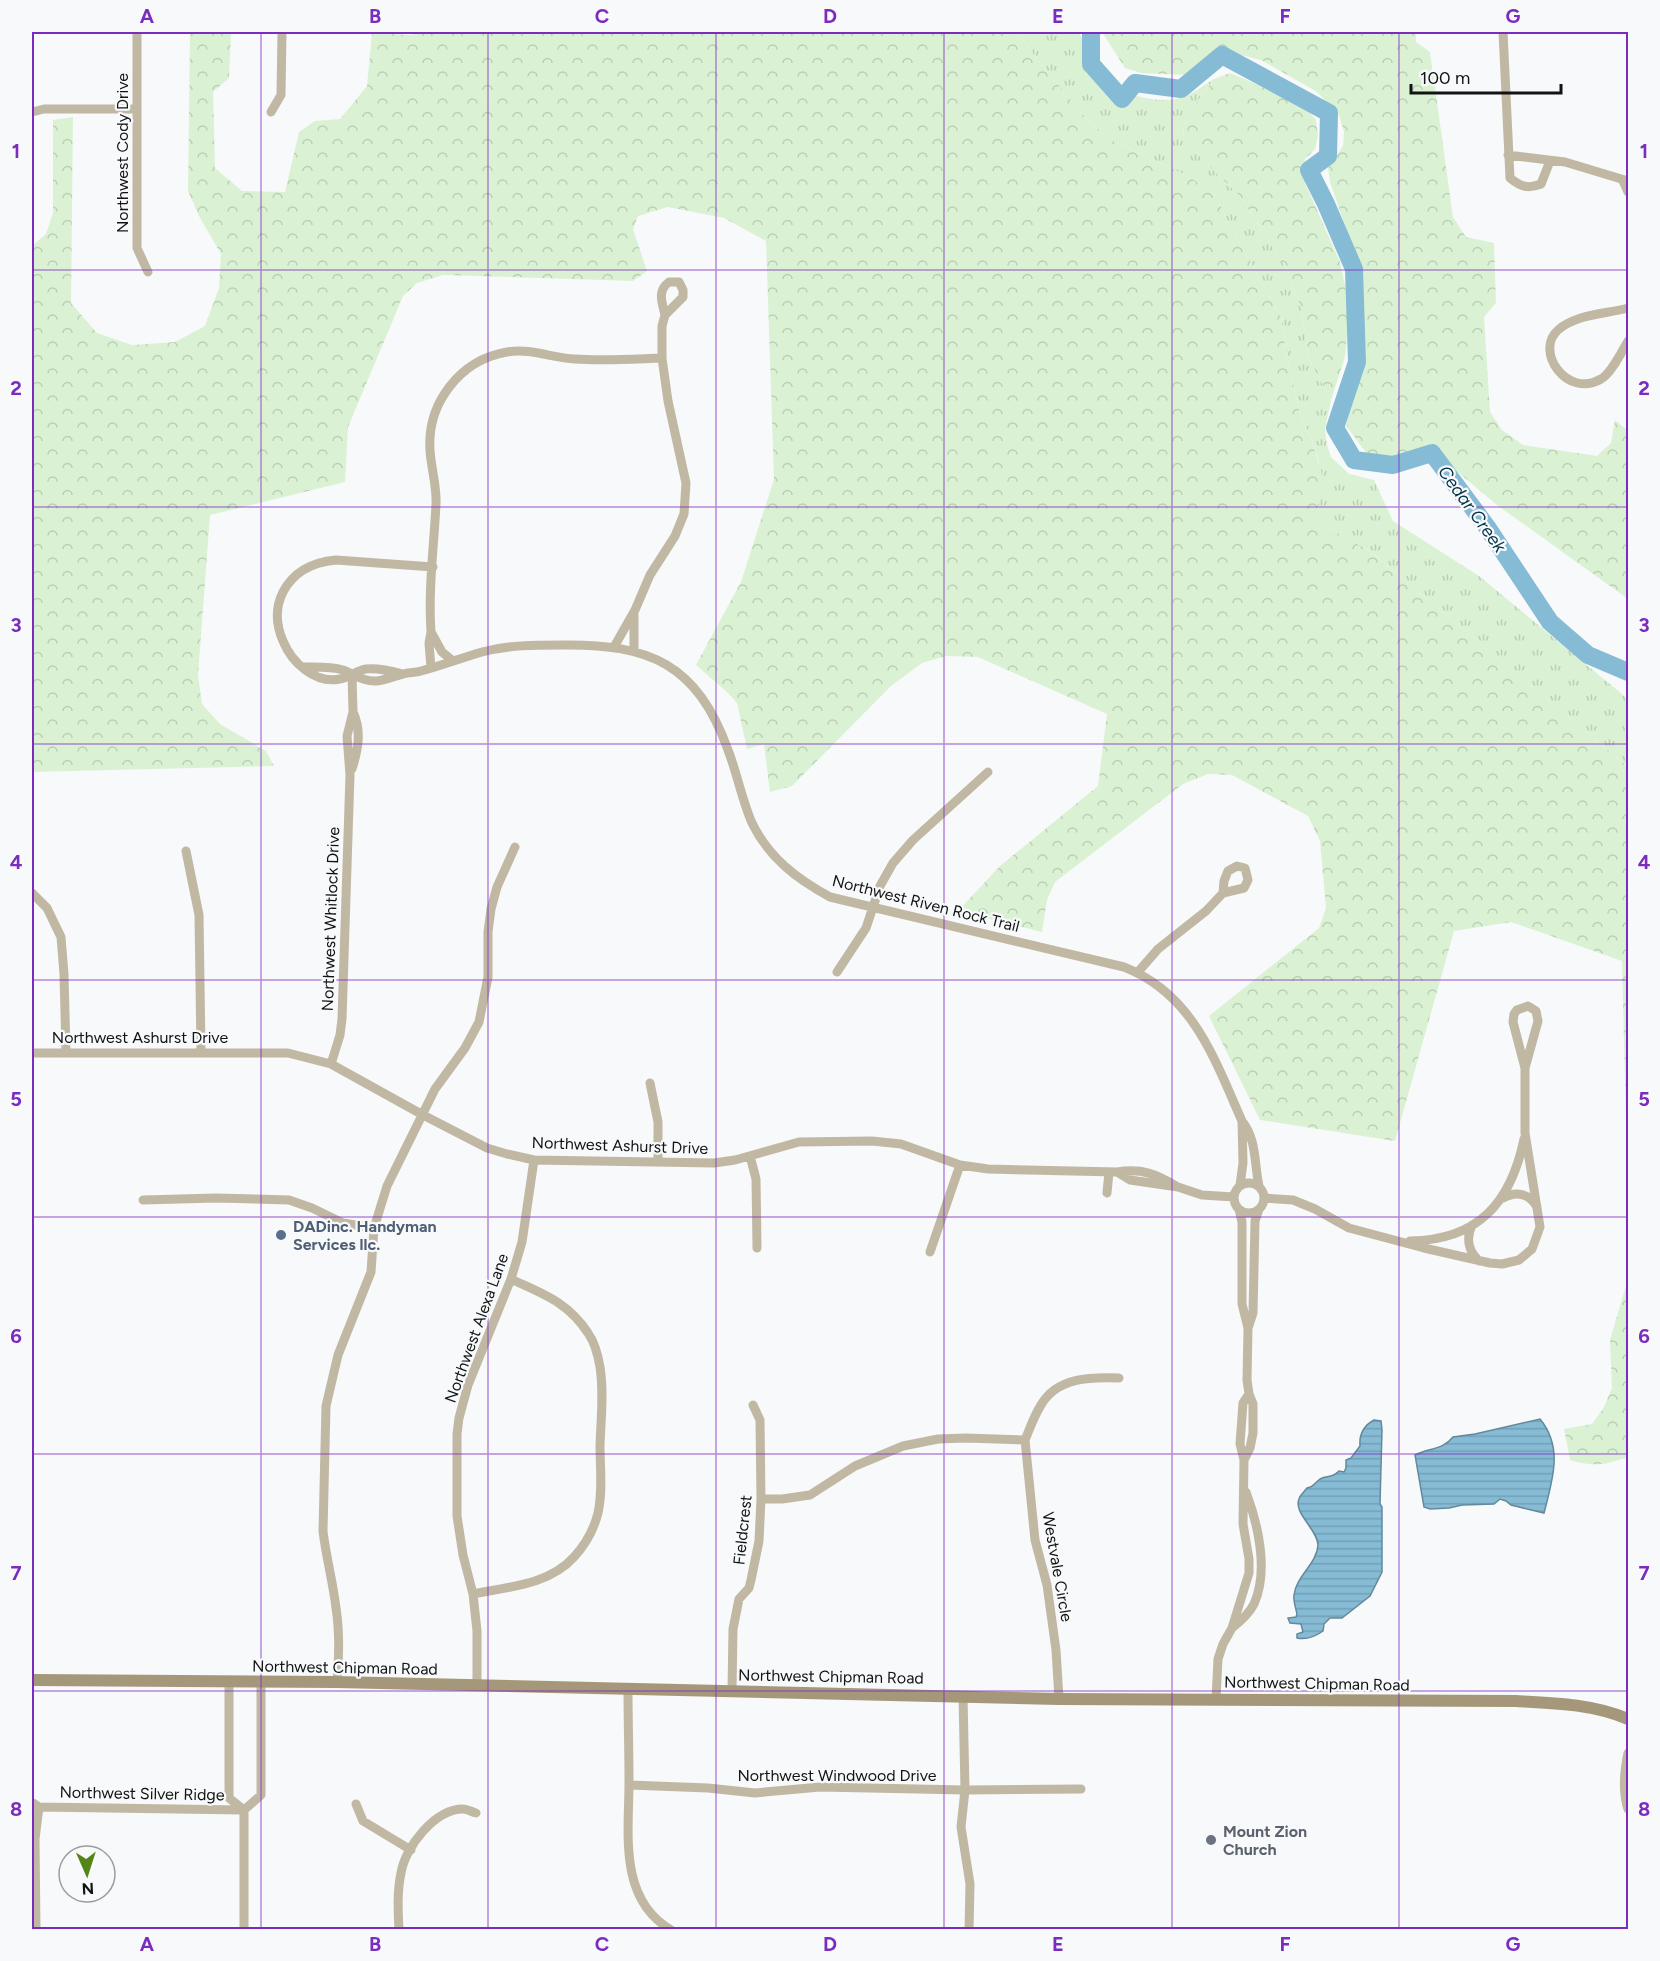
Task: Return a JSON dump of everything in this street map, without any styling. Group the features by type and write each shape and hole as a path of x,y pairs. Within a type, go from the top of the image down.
{"main road":[{"name":"Northwest Chipman Road","path":"32,1680 337,1682 1059,1699 1516,1701 1569,1704 1601,1710 1629,1719"}],"street":[{"name":"Northwest Cody Drive","path":"137,32 137,248 148,272"},
{"path":"270,112 281,95 282,32"},
{"path":"1503,32 1510,178 1518,185 1530,188 1540,184 1550,161"},
{"path":"32,112 44,109 137,109"},
{"path":"1508,155 1600,172 1626,181 1629,192"},
{"path":"1629,308 1575,319 1557,330 1552,338 1552,360 1562,374 1576,384 1592,382 1602,379 1629,341"},
{"path":"614,647 635,610 650,575 675,536 684,514 686,483 668,401 662,358 662,326 665,315"},
{"path":"431,668 429,644 432,632 437,495 430,451 431,426 438,404 450,385 462,373 489,358 507,352 527,351 580,360 662,358"},
{"path":"352,674 342,679 331,680 314,676 302,667 285,647 277,618 281,596 286,587 301,571 324,561 433,567"},
{"path":"634,650 635,610"},
{"path":"432,632 442,652 453,661"},
{"name":"Northwest Riven Rock Trail","path":"352,674 363,680 389,679 502,647 592,645 634,650 658,660 689,683 710,708 729,752 752,822 765,846 782,866 805,883 830,897 1108,962 1138,972 1165,990 1188,1014 1206,1044 1242,1121 1253,1139 1259,1186 1263,1190 1264,1198"},
{"name":"Northwest Whitlock Drive","path":"331,1064 340,1035 342,1018 350,775 347,736 353,712 352,674"},
{"path":"837,972 866,928 886,874 900,854 988,772"},
{"path":"337,1682 339,1642 324,1531 326,1406 338,1355 371,1272 374,1228 387,1186 435,1089 465,1048 479,1022 488,977 488,932 491,909 497,887 514,846"},
{"path":"186,851 199,915 201,1052"},
{"path":"32,893 47,908 61,937 66,1052"},
{"path":"1138,972 1158,949 1223,893"},
{"path":"1248,1328 1253,1314 1255,1221 1264,1198 1293,1200 1349,1228 1479,1261 1511,1263 1525,1256 1532,1249 1538,1236 1539,1212 1525,1133 1525,1068 1514,1014 1517,1010 1528,1006 1536,1011 1538,1021 1525,1068"},
{"name":"Northwest Ashurst Drive","path":"32,1053 288,1053 331,1064 487,1148 534,1160 714,1163 750,1156 799,1142 886,1141 931,1153 960,1165 988,1169 1113,1172 1132,1170 1157,1174 1178,1187 1202,1195 1234,1197"},
{"path":"650,1083 658,1122 658,1162"},
{"name":"Northwest Riven Rock Trail","path":"1234,1197 1240,1185 1243,1163 1242,1121"},
{"path":"1401,1241 1438,1239 1472,1225 1490,1211 1501,1198 1519,1165 1525,1133"},
{"path":"750,1156 756,1179 757,1248"},
{"name":"Northwest Alexa Lane","path":"477,1686 477,1631 473,1594 459,1535 458,1426 468,1385 511,1279 522,1242 534,1160"},
{"path":"930,1252 960,1165"},
{"path":"1107,1193 1113,1172"},
{"path":"1240,1185 1249,1182 1259,1186"},
{"path":"1501,1198 1509,1194 1521,1194 1532,1199 1539,1212"},
{"path":"1216,1699 1218,1659 1232,1628 1249,1573 1243,1524 1244,1460 1250,1448 1253,1433 1253,1404 1249,1394 1248,1328 1242,1304 1242,1222 1234,1197"},
{"path":"143,1200 216,1198 289,1200 343,1223 374,1228"},
{"path":"1239,1209 1250,1213 1259,1209"},
{"path":"1472,1225 1468,1236 1470,1248 1479,1261"},
{"path":"473,1594 532,1582 560,1568 573,1558 593,1529 600,1501 602,1379 596,1349 590,1336 571,1310 549,1296 511,1279"},
{"path":"761,1499 810,1495 855,1466 903,1446 938,1439 1025,1440 1042,1402 1058,1388 1073,1380 1095,1377 1119,1378"},
{"name":"Fieldcrest","path":"732,1690 733,1629 739,1599 749,1588 757,1560 761,1499 760,1420 753,1406"},
{"name":"Westvale Circle","path":"1025,1440 1035,1540 1047,1585 1055,1639 1059,1699"},
{"path":"1232,1628 1245,1618 1253,1605 1259,1582 1259,1541 1253,1511 1244,1487"},
{"path":"229,1682 229,1798 244,1810"},
{"path":"244,1929 244,1810 261,1795 261,1682"},
{"path":"628,1689 627,1840 633,1880 644,1905 670,1929"},
{"path":"963,1696 965,1790 961,1827 970,1884 969,1929"},
{"path":"1629,1753 1624,1776 1625,1796 1629,1809"},
{"name":"Northwest Windwood Drive","path":"629,1785 708,1788 755,1793 820,1787 965,1790 1081,1789"},
{"path":"356,1804 363,1821 411,1850"},
{"name":"Northwest Silver Ridge","path":"36,1929 36,1805 244,1810"},
{"path":"399,1929 398,1899 401,1870 423,1830 440,1816 463,1809 476,1813"}],"green space":[{"path":"190,32 231,32 229,78 213,92 215,168 242,191 285,192 299,132 315,121 340,119 367,86 372,33 412,35 417,32 1018,32 1036,58 1089,122 1113,141 1189,177 1216,195 1227,220 1281,317 1300,415 1311,438 1325,484 1313,519 1371,552 1628,767 1628,1201 1622,961 1511,922 1454,931 1395,1141 1260,1120 1209,1016 1319,928 1326,908 1320,841 1308,816 1232,775 1208,774 1183,784 1055,882 1047,900 1042,932 958,911 1000,866 1098,786 1107,714 978,657 946,656 922,663 891,686 792,786 770,792 764,744 747,749 737,703 696,665 741,582 774,479 766,241 724,218 668,207 638,216 633,229 647,271 633,281 443,275 417,283 403,296 348,427 345,482 210,515 198,675 202,704 220,724 266,751 274,766 32,772 32,246 46,234 53,213 53,120 73,117 71,303 97,333 132,345 175,342 205,326 219,288 221,254 200,218 188,191"},
{"path":"1018,32 1078,32 1108,77 1119,88 1134,95 1170,100 1186,96 1214,79 1183,126 1184,138 1240,196 1288,271 1301,309 1309,359 1331,400 1325,429 1331,457 1349,474 1374,480 1393,521 1479,576 1628,699 1628,767 1371,552 1313,519 1319,462 1300,415 1281,317 1227,220 1216,195 1189,177 1113,141 1089,122 1036,58"},
{"path":"1102,32 1416,32 1416,42 1430,52 1453,217 1466,237 1494,243 1496,303 1484,317 1490,412 1502,430 1523,445 1597,456 1611,443 1615,420 1628,431 1628,599 1497,505 1447,463 1426,464 1385,460 1367,454 1347,427 1345,416 1361,365 1361,306 1359,267 1330,182 1328,168 1343,146 1344,132 1339,115 1317,92 1263,61 1246,56 1236,55 1202,66 1186,75 1141,73 1125,68"},
{"path":"1230,73 1268,89 1309,111 1316,120 1318,136 1315,149 1305,159 1305,183 1340,262 1346,290 1348,324 1345,357 1331,400 1309,359 1301,309 1288,271 1240,196 1184,138 1183,126 1199,99 1214,79"},
{"path":"1628,1279 1628,1457 1599,1464 1570,1460 1564,1429 1592,1424 1603,1409 1612,1388 1610,1340"}],"water":[{"path":"1540,1419 1552,1441 1554,1453 1553,1477 1544,1513 1511,1505 1500,1499 1494,1504 1430,1509 1424,1507 1415,1455 1440,1447 1453,1437"},
{"path":"1374,1420 1381,1421 1382,1430 1380,1504 1382,1507 1382,1572 1370,1596 1342,1618 1330,1618 1324,1624 1323,1631 1314,1636 1297,1638 1297,1634 1303,1632 1301,1624 1290,1623 1288,1618 1296,1617 1294,1598 1296,1588 1314,1558 1318,1545 1314,1533 1299,1510 1300,1498 1307,1488 1320,1479 1332,1476 1339,1471 1344,1472 1346,1460 1351,1458 1360,1446 1362,1431"}],"waterway":[{"name":"Cedar Creek","path":"1091,32 1091,64 1122,99 1135,83 1181,89 1222,55 1329,113 1328,156 1309,170 1354,269 1357,362 1335,428 1354,460 1393,465 1432,453 1487,527 1550,622 1588,655 1628,672"}],"place":[{"name":"DADinc. Handyman Services llc.","path":"281,1235"},
{"name":"Mount Zion Church","path":"1211,1840"}]}
